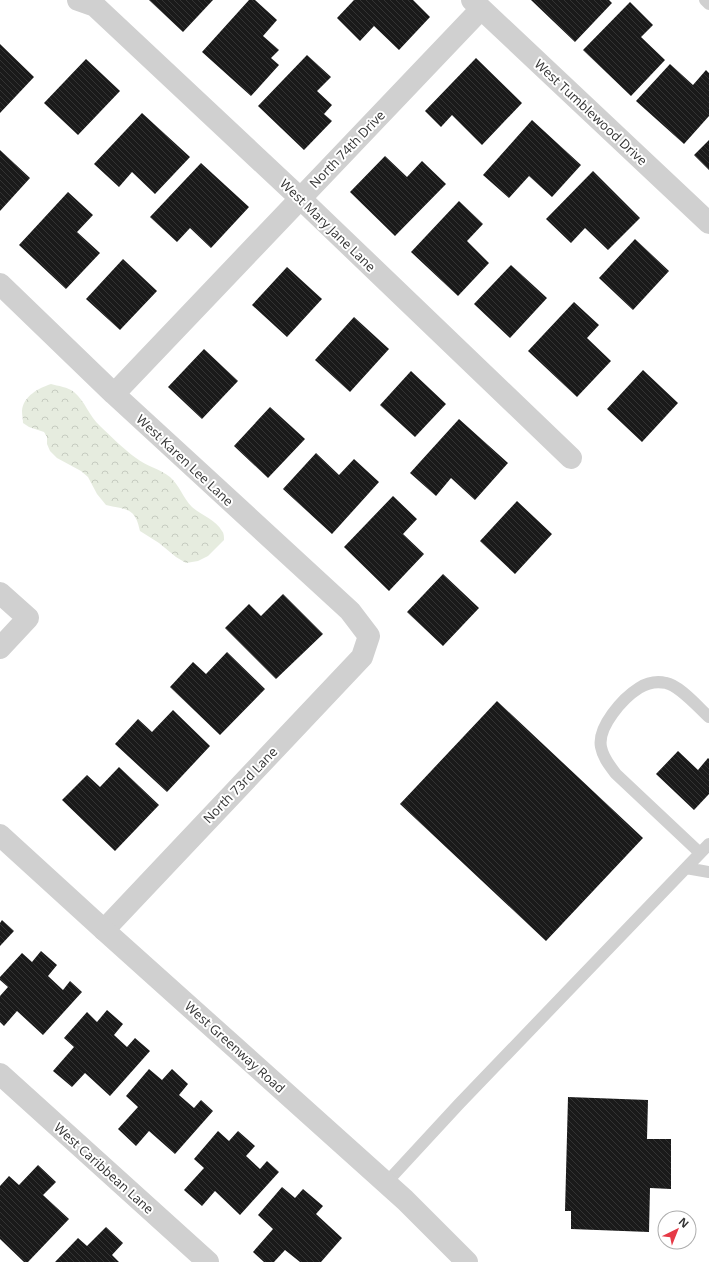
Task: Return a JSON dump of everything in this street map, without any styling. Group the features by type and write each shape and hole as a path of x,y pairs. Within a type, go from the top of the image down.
{"street":[{"name":"West Mary Jane Lane","path":"78,0 95,6 301,198 571,458"},
{"name":"North 74th Drive","path":"114,394 301,198 477,4"},
{"name":"West Tumblewood Drive","path":"477,4 709,223"},
{"name":"West Karen Lee Lane","path":"0,284 114,394 350,612 369,636"},
{"path":"0,592 28,618 0,648"},
{"name":"North 73rd Lane","path":"104,930 134,896 362,657 369,636"},
{"name":"West Greenway Road","path":"0,835 405,1200 467,1262"},
{"name":"West Caribbean Lane","path":"0,1074 208,1262"}],"lane":[{"path":"705,0 709,4"},
{"path":"700,854 616,774 606,760 601,746 603,731 611,715 628,696 640,687 654,682 667,683 677,687 709,717"},
{"path":"386,1183 465,1098 709,844"},
{"path":"686,868 709,872"}],"green space":[{"path":"51,384 72,390 96,422 122,447 140,461 170,477 192,507 219,527 224,535 224,540 208,556 198,561 186,563 140,531 136,518 129,511 106,505 97,494 88,477 81,471 57,458 50,451 47,444 47,437 44,432 29,427 23,423 22,411 25,401 32,393"}],"building":[{"path":"149,0 213,0 183,32"},
{"path":"249,0 255,0 277,20 263,36 279,50 271,58 279,65 251,96 202,52"},
{"path":"354,0 413,0 430,17 399,50 374,26 360,41 337,18"},
{"path":"531,0 609,0 612,3 575,42"},
{"path":"630,2 653,25 641,37 665,60 631,96 583,50"},
{"path":"0,44 34,77 0,113"},
{"path":"307,55 331,77 317,91 332,105 324,114 332,121 304,150 258,106"},
{"path":"476,58 522,103 482,145 452,115 441,127 425,111"},
{"path":"86,59 120,91 78,135 44,103"},
{"path":"670,64 693,85 706,70 709,73 709,116 684,144 636,101"},
{"path":"142,113 190,157 155,194 132,172 119,187 94,164"},
{"path":"532,120 581,165 552,197 529,176 509,198 483,175"},
{"path":"709,140 709,170 694,155"},
{"path":"0,150 30,178 0,211"},
{"path":"385,156 407,177 422,161 446,184 395,236 350,192"},
{"path":"201,163 249,207 211,248 190,228 177,242 150,217"},
{"path":"593,171 640,218 608,250 585,228 571,243 546,219"},
{"path":"68,192 93,215 77,232 100,253 66,289 19,245"},
{"path":"459,201 483,224 467,241 489,263 458,296 411,252"},
{"path":"635,239 669,271 633,310 599,278"},
{"path":"123,259 157,291 120,330 86,299"},
{"path":"511,265 547,298 510,338 474,304"},
{"path":"287,267 322,299 287,337 252,305"},
{"path":"574,302 599,325 587,338 611,361 577,397 528,351"},
{"path":"354,317 389,349 350,392 315,360"},
{"path":"204,349 238,381 202,419 168,387"},
{"path":"643,370 678,403 642,442 607,409"},
{"path":"411,371 446,404 415,437 380,405"},
{"path":"270,407 305,439 268,478 234,446"},
{"path":"459,419 508,463 475,500 451,478 436,496 410,473"},
{"path":"316,453 339,475 354,459 379,482 332,534 283,489"},
{"path":"393,496 417,519 403,534 424,554 389,591 344,547"},
{"path":"517,501 552,534 515,574 480,541"},
{"path":"443,574 479,608 443,646 407,612"},
{"path":"283,594 323,634 276,679 225,628 249,604 261,616"},
{"path":"227,652 265,689 220,735 170,687 193,662 206,674"},
{"path":"497,701 643,838 546,941 400,804"},
{"path":"173,710 210,746 167,792 115,744 138,719 152,732"},
{"path":"678,751 698,770 708,758 709,759 709,794 694,810 656,774"},
{"path":"119,767 159,805 115,851 62,800 87,775 100,787"},
{"path":"2,920 14,931 0,946 0,923"},
{"path":"41,951 57,965 48,976 63,990 70,981 82,992 43,1035 17,1011 4,1026 0,1022 0,996 8,987 0,980 0,977 22,953 32,962"},
{"path":"107,1010 123,1024 114,1035 127,1047 135,1038 150,1051 110,1096 85,1073 72,1087 53,1071 74,1047 64,1038 87,1012 97,1022"},
{"path":"149,1069 162,1080 172,1069 188,1084 179,1095 194,1108 201,1100 213,1111 175,1154 149,1131 136,1146 118,1129 138,1107 126,1096"},
{"path":"568,1097 648,1100 647,1139 671,1139 671,1189 650,1188 649,1232 571,1229 571,1211 565,1211"},
{"path":"218,1131 229,1141 238,1131 255,1146 246,1156 260,1169 267,1161 279,1172 240,1215 215,1191 202,1206 184,1190 204,1168 194,1159"},
{"path":"38,1165 56,1182 43,1195 69,1219 28,1262 24,1262 0,1239 0,1186 9,1176 19,1185"},
{"path":"282,1187 295,1198 303,1189 323,1206 316,1214 342,1238 321,1262 300,1262 285,1250 274,1262 264,1262 253,1252 273,1229 258,1215"},
{"path":"106,1227 123,1243 112,1255 119,1262 55,1262 78,1238 87,1246"}]}
